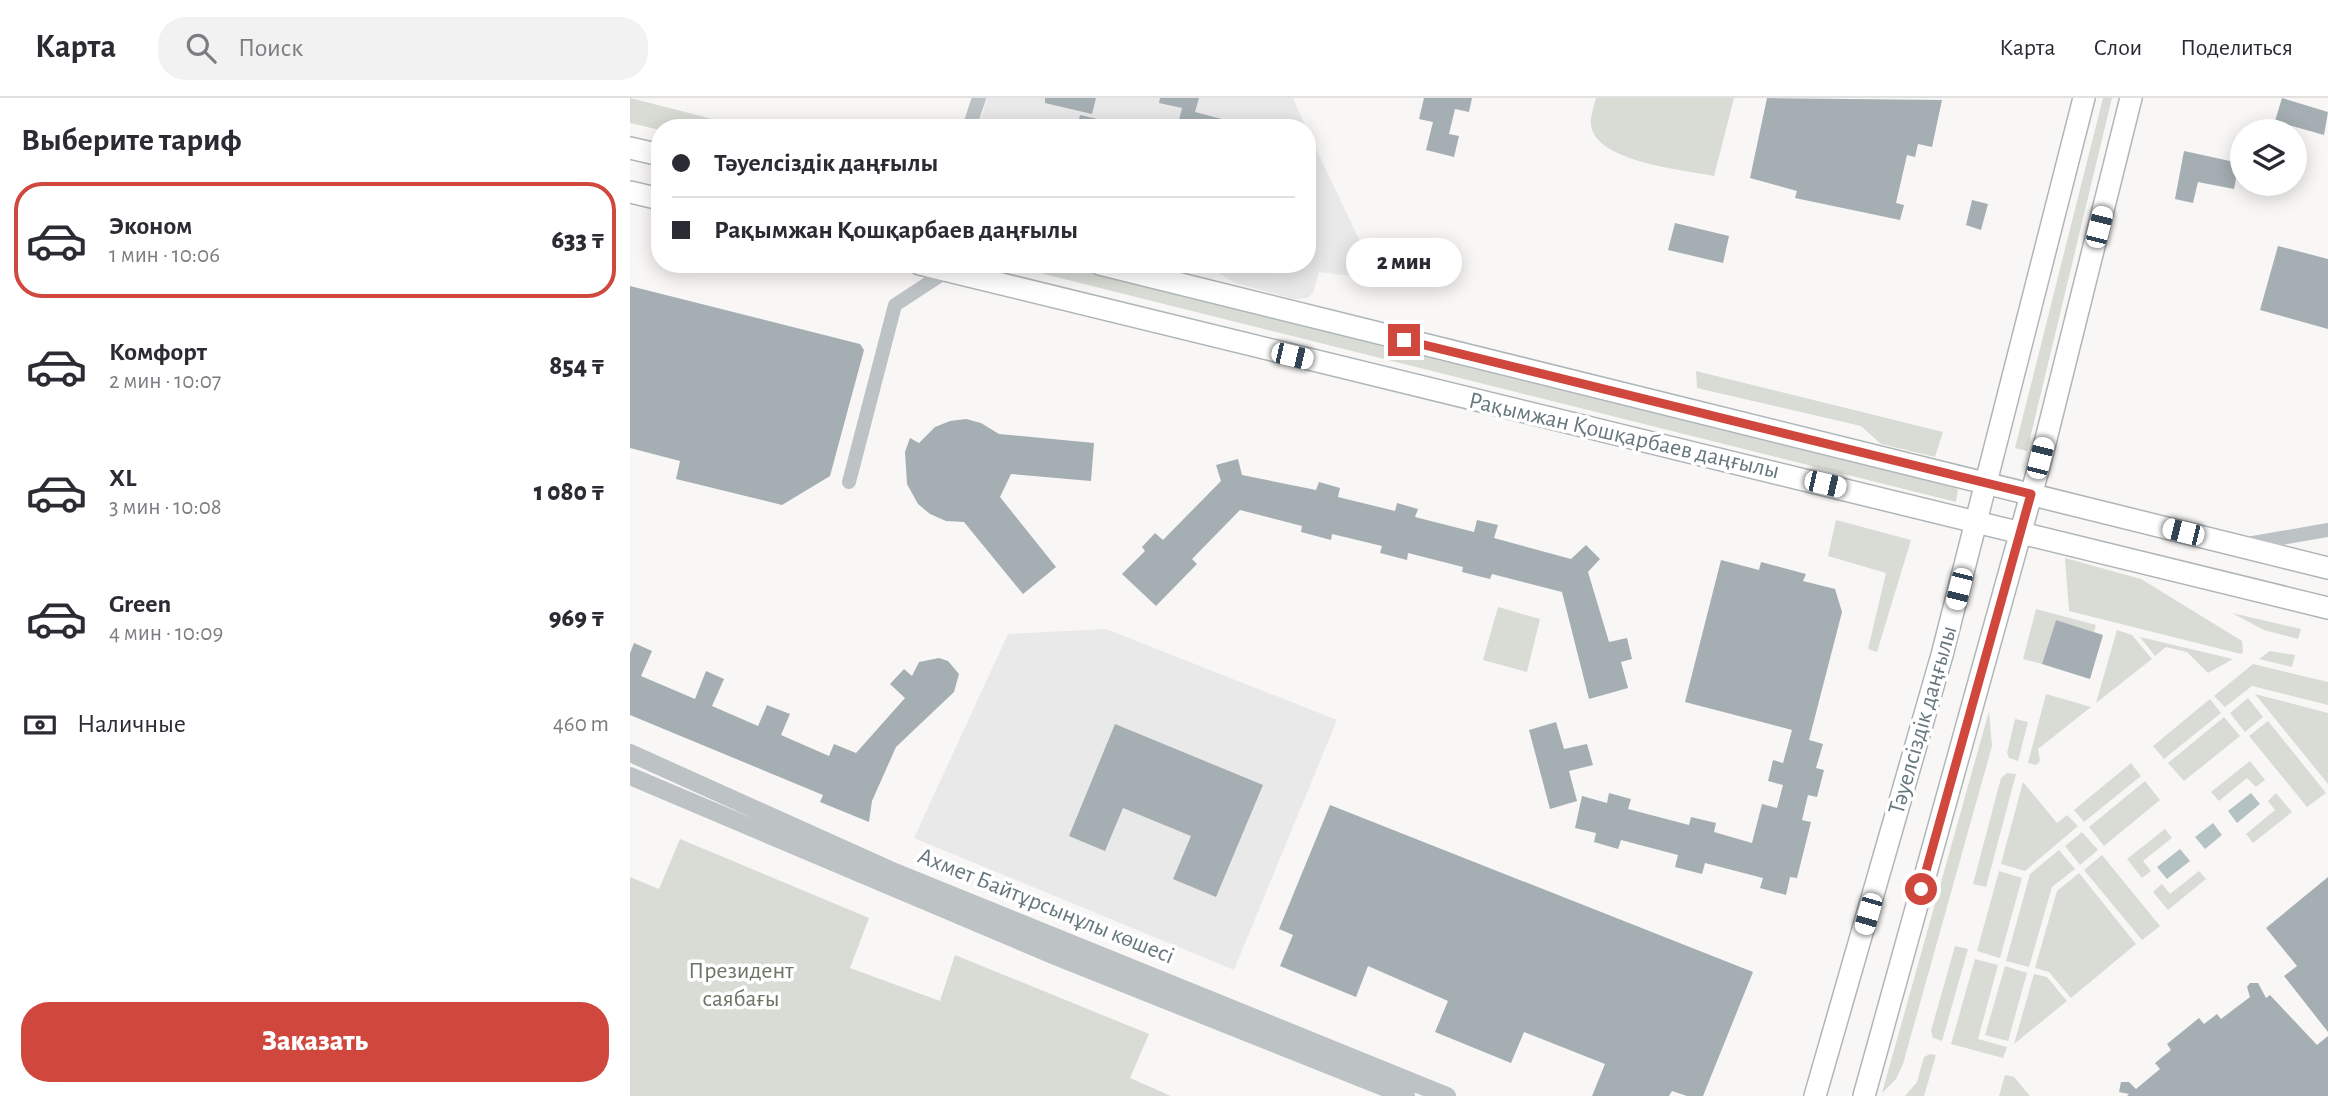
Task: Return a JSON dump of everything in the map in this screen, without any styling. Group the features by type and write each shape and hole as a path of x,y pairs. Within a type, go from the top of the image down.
{"main road":[{"name":"Тәуелсіздік даңғылы","path":"1815,1096 1942,655 2084,98"},
{"name":"Тәуелсіздік даңғылы","path":"1864,1096 2021,532 2131,98"},
{"path":"630,148 651,153"},
{"path":"630,192 651,197"},
{"name":"Рақымжан Қошқарбаев даңғылы","path":"967,273 2328,608"},
{"name":"Рақымжан Қошқарбаев даңғылы","path":"1136,273 2328,568"}],"street":[{"path":"973,119 979,98"},
{"path":"849,482 895,305 940,273"},
{"path":"2237,546 2328,530"},
{"name":"Ахмет Байтұрсынұлы көшесі","path":"630,753 890,870 1447,1096"},
{"name":"Ахмет Байтұрсынұлы көшесі","path":"630,776 1005,935 1406,1096"}],"shaded area":[{"path":"987,98 1293,98 1302,119 981,119"},
{"path":"1316,149 1378,279 1319,272 1313,293 1307,298 1294,299 1235,283 1219,273 1316,273"},
{"path":"1106,629 1337,720 1234,970 914,838 1008,634"},
{"path":"2251,793 2260,804 2237,823 2228,811"},
{"path":"2213,823 2222,835 2205,849 2195,837"},
{"path":"2180,849 2190,861 2167,879 2157,867"}],"green space":[{"path":"630,98 713,119 651,119 651,128 630,123"},
{"path":"1596,98 1734,98 1714,176 1643,162 1608,148 1596,138 1591,125"},
{"path":"2103,98 2112,98 2027,451 2015,448"},
{"path":"1040,273 1098,273 1928,480 1958,489 1956,502"},
{"path":"1696,371 1943,432 1935,457 1881,444 1861,426 1697,388"},
{"path":"1836,520 1911,540 1877,652 1868,649 1886,573 1828,556"},
{"path":"2065,558 2141,579 2242,641 2243,652 2241,654 2069,611"},
{"path":"1498,607 1540,619 1527,672 1483,660"},
{"path":"2036,609 2096,625 2094,632 2056,620 2042,664 2023,659"},
{"path":"2232,613 2301,629 2298,639 2264,630"},
{"path":"2117,630 2132,635 2152,659 2096,703"},
{"path":"2140,637 2233,659 2208,673 2187,652 2166,647 2155,656"},
{"path":"2270,651 2295,655 2292,667 2259,659"},
{"path":"2253,664 2328,682 2328,705 2252,686 2225,707 2214,696"},
{"path":"2046,694 2091,707 2038,749 2040,761 2036,765 2028,763"},
{"path":"2255,694 2328,713 2328,784"},
{"path":"2248,698 2263,717 2245,732 2230,713"},
{"path":"2210,699 2221,713 2164,759 2153,746"},
{"path":"1989,711 1992,746 1903,1064 1896,1079 1882,1093"},
{"path":"2224,717 2240,736 2184,781 2168,763"},
{"path":"2015,719 2028,722 2018,761 2009,758 2007,753"},
{"path":"2268,721 2326,793 2307,807 2249,736"},
{"path":"2250,761 2265,780 2256,787 2247,778 2219,801 2211,792"},
{"path":"2131,763 2141,776 2084,822 2074,810"},
{"path":"2007,773 2016,774 1986,887 1973,884 2001,778"},
{"path":"2145,781 2160,800 2104,846 2089,827"},
{"path":"2023,782 2057,823 2067,815 2078,826 2025,871 2001,864"},
{"path":"2276,793 2292,812 2253,843 2246,834 2275,810 2268,801"},
{"path":"2165,829 2172,838 2143,861 2151,871 2142,878 2127,859"},
{"path":"2082,832 2098,850 2080,865 2065,846"},
{"name":"Президент саябағы","path":"680,839 869,918 850,968 940,1001 955,955 1149,1034 1130,1078 1171,1096 630,1096 630,877 659,889"},
{"path":"2059,850 2075,869 2052,887 2029,967 2006,961 2030,874"},
{"path":"2102,855 2160,926 2142,940 2084,870"},
{"path":"1999,871 2022,878 2000,958 1977,951"},
{"path":"2199,871 2206,879 2168,910 2153,892 2162,884 2170,894"},
{"path":"2079,873 2136,944 2071,998 2049,972 2035,968 2057,891"},
{"path":"1955,946 1968,949 1942,1041 1933,1038 1931,1031"},
{"path":"1975,959 1998,965 1978,1039 2007,1047 2003,1058 1951,1044"},
{"path":"2005,966 2027,973 2008,1041 1985,1035"},
{"path":"2034,974 2047,977 2067,1001 2014,1044"},
{"path":"1936,1055 1924,1096 1905,1096 1917,1082 1924,1057"},
{"path":"2005,1075 2014,1077 2030,1096 1999,1096"}],"building":[{"path":"1045,98 1096,98 1092,114 1045,103"},
{"path":"1160,98 1199,98 1195,112 1222,119 1179,119 1182,108 1159,103"},
{"path":"1424,98 1472,98 1469,112 1455,109 1449,134 1459,136 1454,157 1426,150 1433,122 1419,119"},
{"path":"1767,98 1942,100 1932,147 1918,144 1915,157 1907,155 1896,203 1904,205 1900,220 1795,198 1797,191 1750,178"},
{"path":"2282,98 2328,112 2324,135 2307,130 2307,119 2276,119"},
{"path":"1080,115 1098,119 1079,119"},
{"path":"2184,151 2230,161 2230,188 2198,182 2193,203 2175,199"},
{"path":"1972,200 1988,204 1981,230 1966,225"},
{"path":"1675,223 1729,236 1723,263 1668,250"},
{"path":"2278,246 2328,259 2328,329 2260,310"},
{"path":"630,286 860,344 864,350 830,476 782,505 676,479 680,461 630,448"},
{"path":"966,419 981,423 999,434 1094,443 1091,481 1011,474 1000,497 1056,567 1023,594 964,522 946,521 930,514 918,504 907,484 905,452 910,438 919,443 935,427"},
{"path":"1238,459 1242,475 1316,490 1319,482 1340,488 1338,497 1395,511 1397,503 1418,509 1415,517 1474,532 1477,520 1498,525 1494,538 1571,559 1586,545 1600,559 1588,572 1609,642 1627,638 1632,659 1621,662 1628,688 1589,699 1562,592 1492,574 1490,579 1462,572 1463,567 1408,553 1407,560 1380,553 1382,546 1332,534 1331,540 1301,532 1302,526 1240,510 1192,559 1197,564 1156,606 1122,574 1145,551 1142,547 1155,533 1163,540 1221,481 1216,465"},
{"path":"1721,560 1759,570 1761,562 1806,574 1803,581 1835,589 1842,612 1809,740 1823,744 1816,768 1824,770 1817,797 1808,795 1802,820 1811,822 1797,878 1790,877 1786,895 1760,888 1763,878 1705,863 1702,874 1675,867 1678,855 1621,840 1618,849 1594,842 1596,833 1575,828 1582,796 1607,803 1609,793 1631,799 1628,809 1689,825 1691,817 1716,823 1714,832 1752,843 1762,804 1777,808 1783,785 1768,781 1773,760 1783,763 1792,730 1685,702"},
{"path":"2056,620 2103,635 2090,679 2042,664"},
{"path":"634,643 652,651 641,676 695,699 706,671 724,679 712,706 758,726 767,705 790,714 781,735 829,756 834,744 856,753 905,698 890,684 904,669 912,676 919,662 939,658 948,661 959,674 954,692 896,747 872,801 869,822 820,802 823,795 630,715 630,653"},
{"path":"1556,722 1564,749 1587,744 1593,765 1569,771 1577,801 1550,809 1529,730"},
{"path":"1115,724 1263,785 1216,897 1173,879 1191,836 1123,808 1105,851 1069,836"},
{"path":"1330,805 1753,972 1703,1096 1687,1096 1672,1091 1669,1096 1592,1096 1605,1064 1524,1032 1511,1063 1435,1032 1448,1001 1368,966 1356,997 1280,966 1293,935 1279,929"},
{"path":"2328,877 2328,1032 2284,976 2297,966 2266,928"},
{"path":"2250,983 2258,983 2266,998 2270,995 2317,1045 2328,1036 2328,1096 2127,1096 2129,1094 2119,1092 2121,1082 2129,1082 2136,1089 2160,1069 2155,1063 2171,1050 2167,1044 2199,1018 2204,1024 2217,1014 2221,1019 2250,997 2247,987"}],"route":[{"path":"1404,340 2031,494 1921,889"}]}
